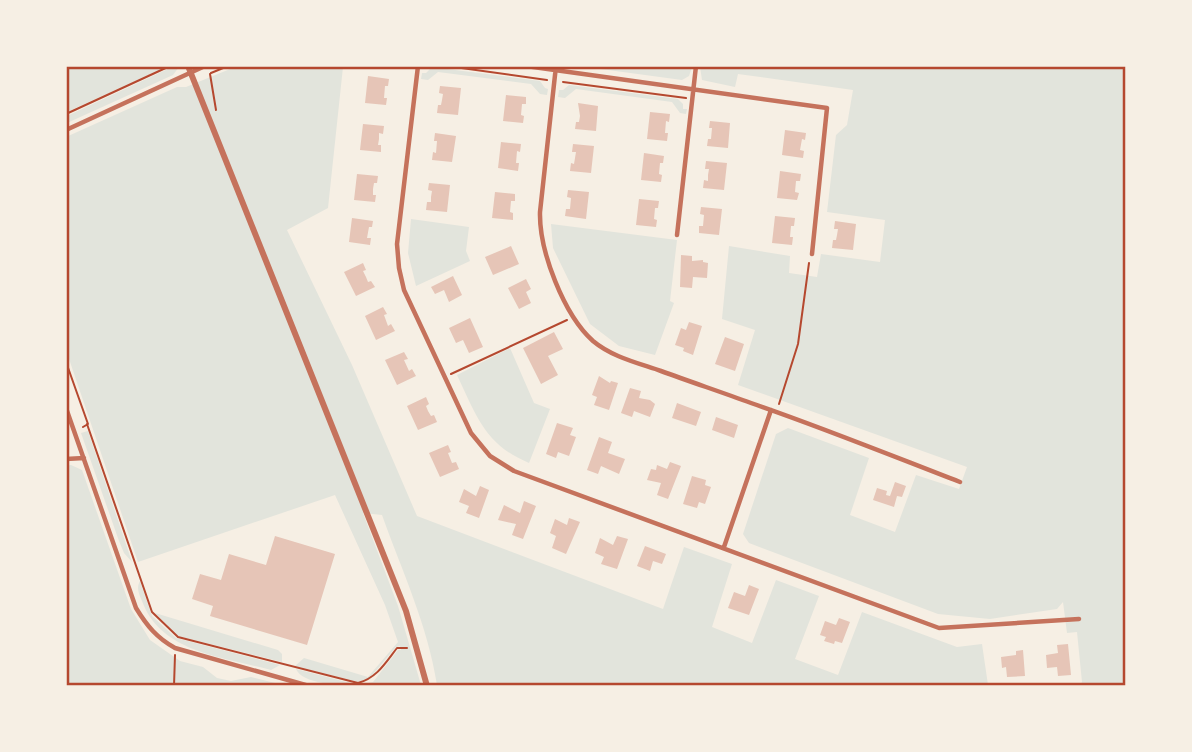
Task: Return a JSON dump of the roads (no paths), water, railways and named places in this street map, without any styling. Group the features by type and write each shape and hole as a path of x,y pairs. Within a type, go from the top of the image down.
{"street":[{"path":"66,130 189,70 205,66"},
{"path":"418,66 397,256 404,290 471,433 483,449 498,462 514,471 939,628 1079,619"},
{"path":"526,66 827,107 812,254"},
{"path":"677,235 696,66"},
{"path":"555,68 540,226 547,261 574,317 587,334 611,353 774,411 960,482"},
{"path":"189,70 406,611 427,685"},
{"path":"66,408 136,608 146,625 160,640 175,648 309,685"},
{"path":"724,547 774,411"},
{"path":"66,459 84,458"}]}
